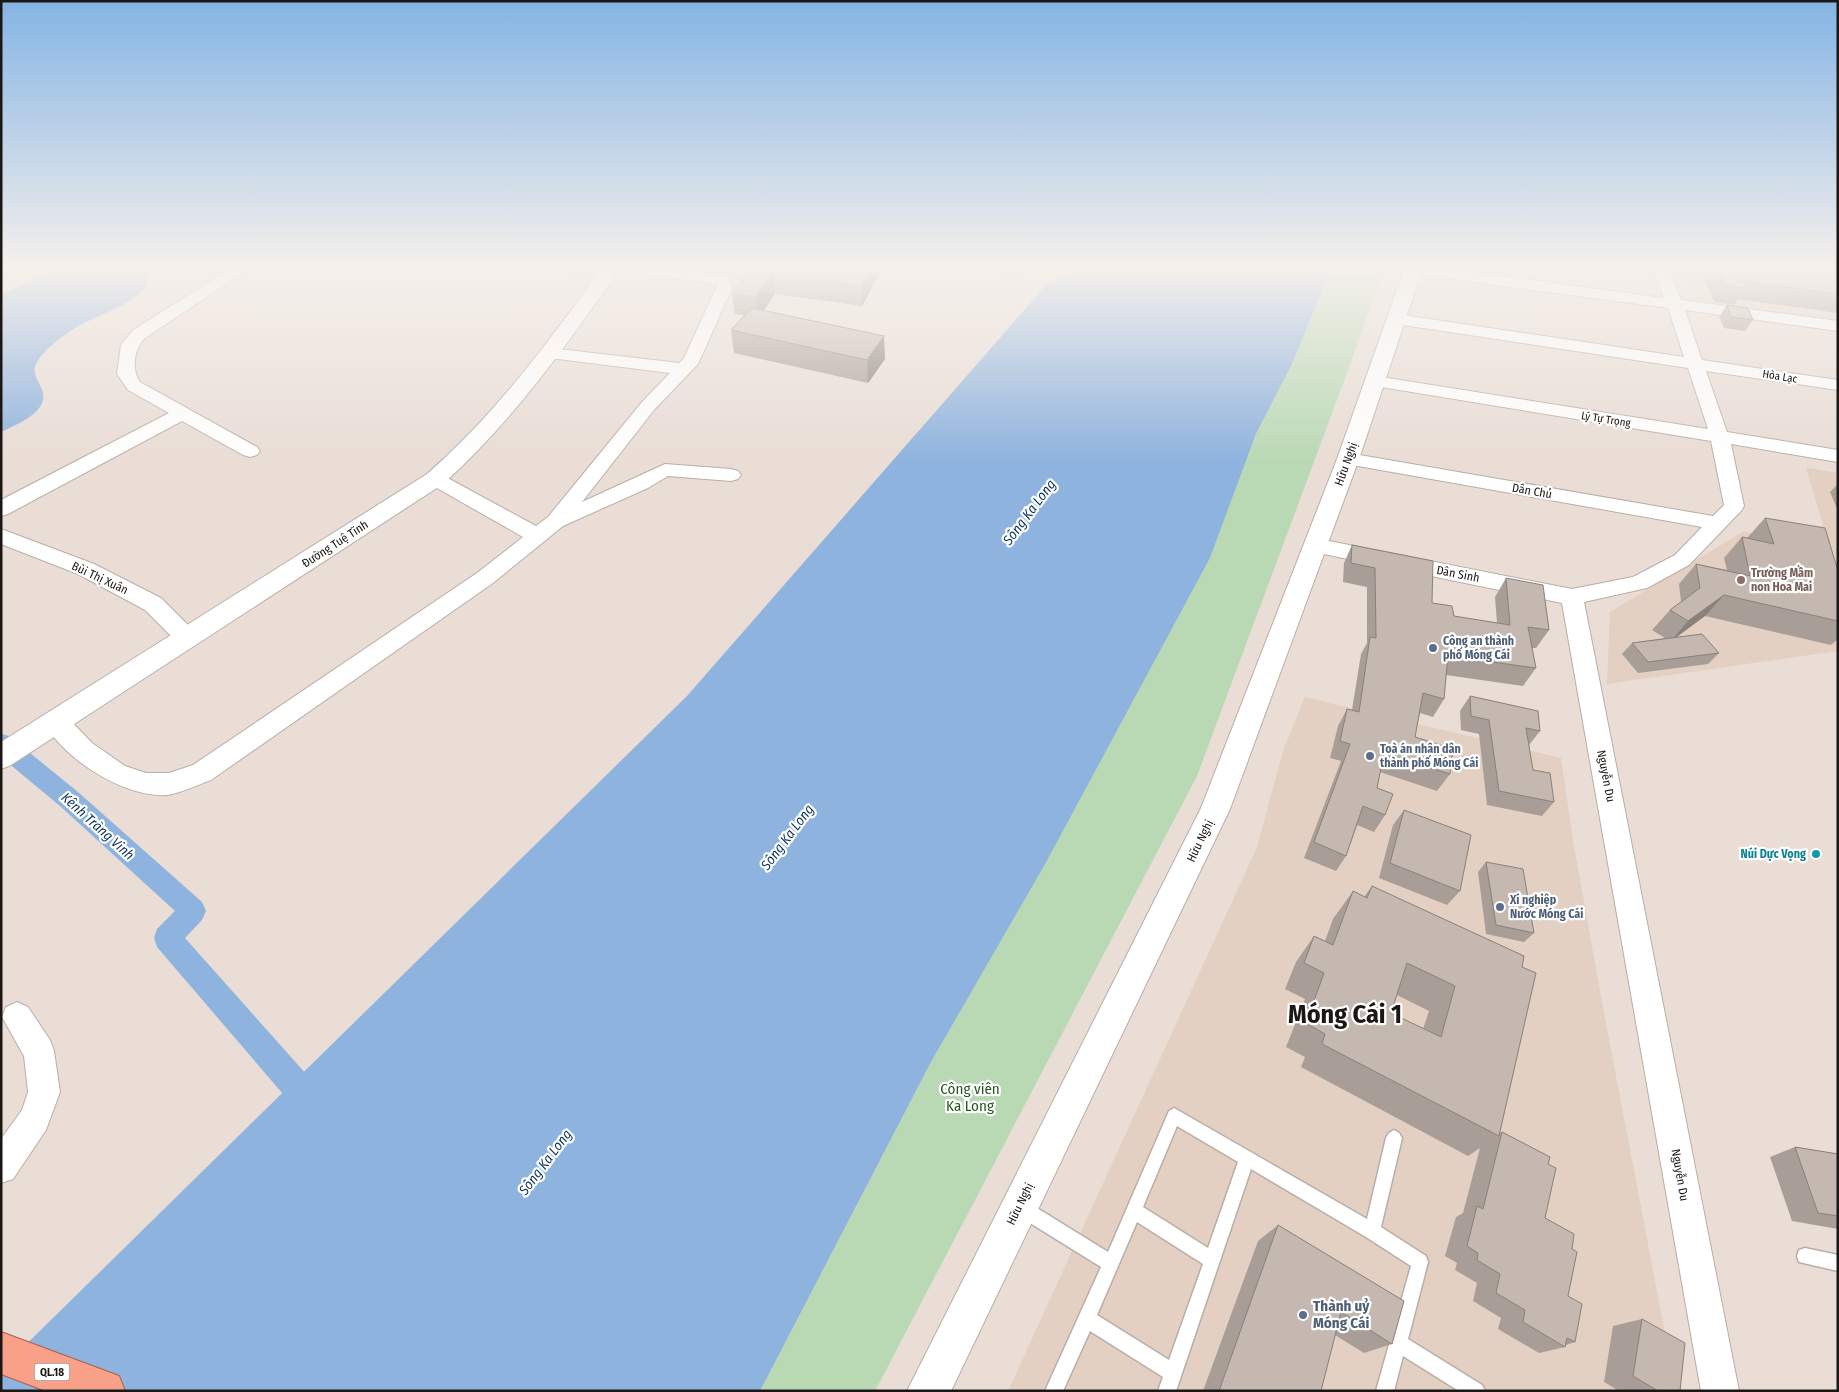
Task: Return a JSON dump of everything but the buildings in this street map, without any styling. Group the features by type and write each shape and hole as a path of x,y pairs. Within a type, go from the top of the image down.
{"highway":[{"name":"QL.18","path":"1,1353 104,1391"}],"street":[{"path":"142,332 129,345 126,374 134,386 250,451"},
{"name":"Đường Tuệ Tĩnh","path":"1,757 434,479 456,462 535,375 565,332"},
{"path":"55,722 89,755 116,773 146,784 169,784 202,773 485,578 555,522 648,406 692,360 705,332"},
{"name":"Hữu Nghị","path":"928,1391 1216,809 1348,458 1392,332"},
{"name":"Hòa Lạc","path":"1484,332 1838,385"},
{"path":"1572,597 1639,583 1682,560 1734,506 1720,438 1684,332"},
{"path":"550,353 683,369"},
{"name":"Lý Tự Trọng","path":"1375,381 1838,456"},
{"path":"1,510 183,413"},
{"name":"Dân Chủ","path":"1348,458 1716,524"},
{"path":"555,522 641,484 665,470 731,475"},
{"path":"434,479 538,536"},
{"name":"Bùi Thị Xuân","path":"1,536 86,569 153,604 187,638"},
{"name":"Dân Sinh","path":"1314,545 1572,597"},
{"name":"Nguyễn Du","path":"1572,597 1720,1391"},
{"path":"1,1166 35,1119 44,1092 38,1050 17,1017"}],"lane":[{"path":"1054,1391 1112,1264 1174,1116 1372,1231 1420,1262 1385,1391"},
{"path":"1372,1231 1394,1138"},
{"path":"1167,1391 1247,1159"},
{"path":"1019,1207 1112,1264"},
{"path":"1134,1210 1212,1260"},
{"path":"1805,1256 1838,1263"},
{"path":"1087,1319 1174,1373"},
{"path":"1398,1343 1476,1391"}],"shaded area":[{"name":"Trường Mầm non Hoa Mai","path":"1806,468 1838,473 1838,651 1607,684 1610,612 1744,531 1809,548 1823,524"},
{"path":"1305,697 1561,758 1573,840 1601,997 1676,1391 1008,1391 1257,847 1283,751"}],"green space":[{"name":"Công viên Ka Long","path":"1305,332 1361,332 1197,776 875,1391 760,1391 931,1062 1044,865 1210,558 1256,434 1292,364"}],"water":[{"path":"1,332 69,332 45,352 36,364 35,375 43,393 40,407 29,417 1,432"},
{"name":"Sông Ka Long","path":"1005,332 1305,332 1292,364 1256,434 1210,558 1044,866 931,1062 760,1391 1,1391 1,1369 687,696"}],"waterway":[{"name":"Kênh Tràng Vinh","path":"1,743 69,799 193,911 167,938 312,1104"}],"place":[{"name":"Trường Mầm non Hoa Mai","path":"1741,580"},
{"name":"Công an thành phố Móng Cái","path":"1433,648"},
{"name":"Toà án nhân dân thành phố Móng Cái","path":"1370,756"},
{"name":"Núi Dực Vọng","path":"1816,854"},
{"name":"Xí nghiệp Nước Móng Cái","path":"1500,907"},
{"name":"Thành uỷ Móng Cái","path":"1303,1315"}],"district":[{"name":"Móng Cái 1","path":"1345,1014"}]}
